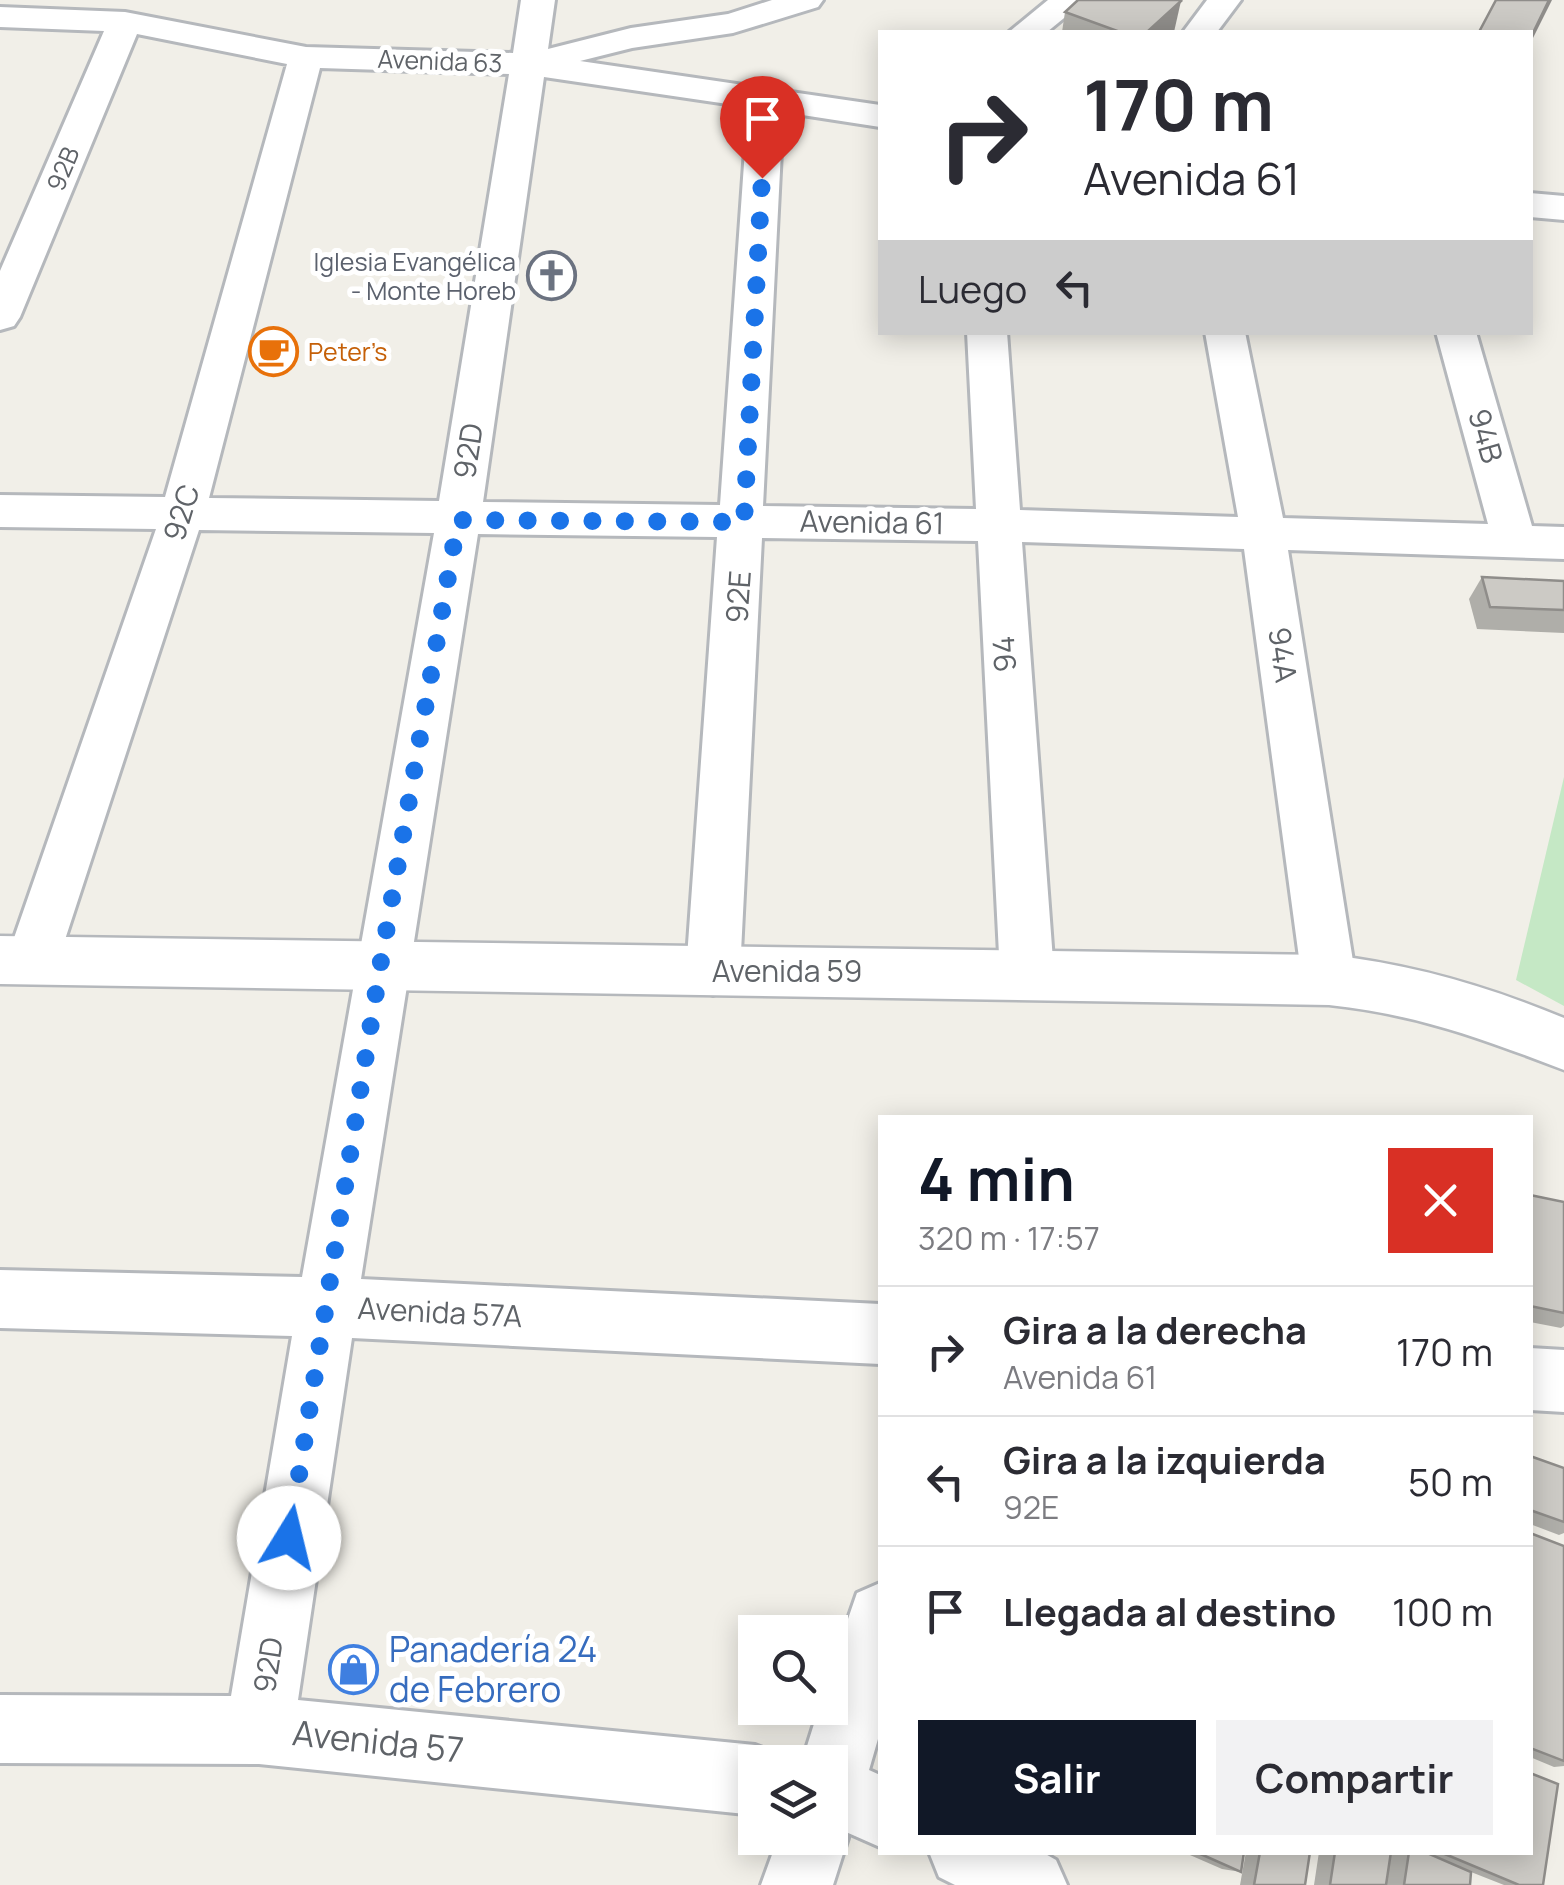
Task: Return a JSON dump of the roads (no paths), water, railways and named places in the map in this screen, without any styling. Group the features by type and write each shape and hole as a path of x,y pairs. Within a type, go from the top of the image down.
{"street":[{"name":"92D","path":"259,1730 380,967 458,520 538,0"},
{"path":"528,64 631,38 732,23 806,0"},
{"path":"1029,30 1069,0"},
{"path":"1202,30 1224,0"},
{"name":"Avenida 63","path":"0,17 125,22 306,57 528,64 878,116"},
{"name":"92B","path":"0,317 125,22"},
{"name":"92C","path":"16,960 183,513 306,57"},
{"name":"92E","path":"713,972 744,522 766,102"},
{"path":"1533,205 1564,208"},
{"name":"94","path":"987,335 1027,974"},
{"name":"94A","path":"1226,335 1264,536 1329,980"},
{"name":"94B","path":"1457,335 1514,538"},
{"name":"Avenida 61","path":"0,511 996,525 1564,542"},
{"name":"Avenida 59","path":"16,960 1329,980 1394,985 1474,1006 1564,1044"},
{"name":"Avenida 57A","path":"0,1299 326,1307 878,1334"},
{"path":"1533,1379 1564,1381"},
{"path":"842,1745 878,1623"},
{"name":"Avenida 57","path":"0,1729 259,1730 738,1778"},
{"path":"848,1795 878,1811"},
{"path":"797,1885 807,1855"},
{"path":"970,1855 1030,1885"}],"place":[{"name":"Iglesia Evangélica - Monte Horeb","path":"551,276"},
{"name":"Peter’s","path":"273,352"},
{"name":"Panadería 24 de Febrero","path":"354,1670"}]}
